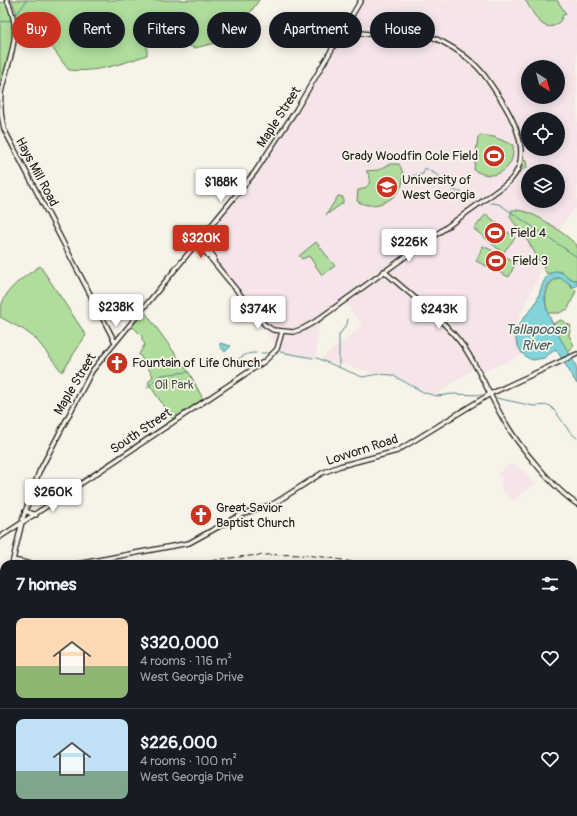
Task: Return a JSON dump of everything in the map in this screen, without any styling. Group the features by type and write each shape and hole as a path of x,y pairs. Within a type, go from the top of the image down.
{"street":[{"name":"Hays Mill Road","path":"7,0 14,20 15,40 1,100 1,117 4,129 115,342"},
{"name":"Maple Street","path":"354,12 361,0"},
{"path":"199,241 210,259 214,260 261,322 273,330 282,332 296,332 306,327 384,272 508,182 518,167 520,144 510,113 487,78 467,58 437,40 421,34 404,32 368,35 362,33"},
{"name":"Maple Street","path":"13,560 25,511 40,471 92,371 255,172 296,110 333,48"},
{"path":"384,272 456,336 471,357 490,394 514,435 550,480 577,504"},
{"name":"South Street","path":"0,537 36,515 140,443 268,358 278,346 282,332"},
{"name":"Lovvorn Road","path":"98,560 189,543 240,514 275,503 322,473 340,466 397,451 490,394 576,354"},
{"path":"25,511 36,515"},
{"path":"11,530 16,531 19,534"}],"shaded area":[{"name":"University of West Georgia","path":"362,0 577,0 577,207 564,222 513,331 524,354 477,375 474,369 435,395 425,393 396,377 378,374 321,359 362,326 345,302 319,321 316,358 281,352 199,246 258,172 305,101 335,48 362,48 362,12 355,12"},
{"path":"511,463 511,465 514,463 519,469 523,469 535,484 529,489 526,489 514,501 498,486 503,485 500,484 502,479 497,474"}],"green space":[{"path":"11,0 259,0 251,12 207,12 207,45 199,47 199,12 133,12 133,48 147,48 147,55 108,67 79,71 69,70 52,48 61,48 61,12 16,11"},
{"path":"525,0 557,0 566,14 563,15 560,22 548,27 536,18"},
{"path":"6,1 10,12 12,23 12,45 0,89 0,3"},
{"name":"Grady Woodfin Cole Field","path":"481,135 494,137 513,145 513,153 508,167 496,174 489,175 482,174 474,170 478,137"},
{"path":"526,160 527,164 521,164 522,161"},
{"path":"390,164 399,164 403,173 401,186 398,192 386,202 378,204 364,204 357,201 358,190 365,188 370,180 370,177 366,171 378,170"},
{"path":"338,196 343,197 343,203 326,215"},
{"path":"512,210 520,210 537,217 555,228 577,245 577,280 570,279 562,272 558,271 547,274 529,243 510,217"},
{"name":"Field 4","path":"486,214 515,238 503,253 474,229"},
{"path":"316,242 335,266 322,275 309,256 302,259 299,256"},
{"name":"Field 3","path":"483,246 516,262 509,277 476,261"},
{"path":"40,266 86,335 62,372 36,339 24,330 0,317 3,300 7,293 19,281"},
{"path":"558,278 564,279 576,291 568,309 559,313 548,313 546,293 550,284"},
{"name":"Oil Park","path":"143,312 145,312 190,374 203,399 173,419 148,383 153,376 139,354 145,344 142,340 142,336 132,326"},
{"path":"561,320 571,326 569,335 574,346 568,353 552,324"}],"water":[{"name":"Tallapoosa River","path":"554,271 561,272 571,279 577,280 577,286 573,287 562,279 554,279 547,287 545,298 552,322 576,366 577,384 556,349 544,358 533,360 523,354 516,341 517,329 536,302 544,281"},
{"path":"220,343 231,346 225,352 220,346"}],"waterway":[{"path":"18,12 27,0"},
{"path":"0,22 11,20"},
{"path":"410,176 423,174 425,168 439,176 453,190 472,196"},
{"path":"491,203 499,204 577,257"},
{"path":"339,367 339,335 347,324 348,319"},
{"path":"280,352 313,358"},
{"path":"226,366 248,354 256,353"},
{"path":"261,353 271,353"},
{"path":"317,358 362,377 379,374 392,375 425,393 437,396 453,394 481,395"},
{"path":"147,388 160,375 188,372"},
{"path":"496,398 534,406 549,405 569,431 577,438"}],"railway":[{"path":"215,560 256,555 298,555 340,560"}],"place":[{"name":"Grady Woodfin Cole Field","path":"494,156"},
{"name":"University of West Georgia","path":"387,187"},
{"name":"Field 4","path":"495,233"},
{"name":"Field 3","path":"496,261"},
{"name":"Fountain of Life Church","path":"117,363"},
{"name":"Great Savior Baptist Church","path":"201,515"}]}
